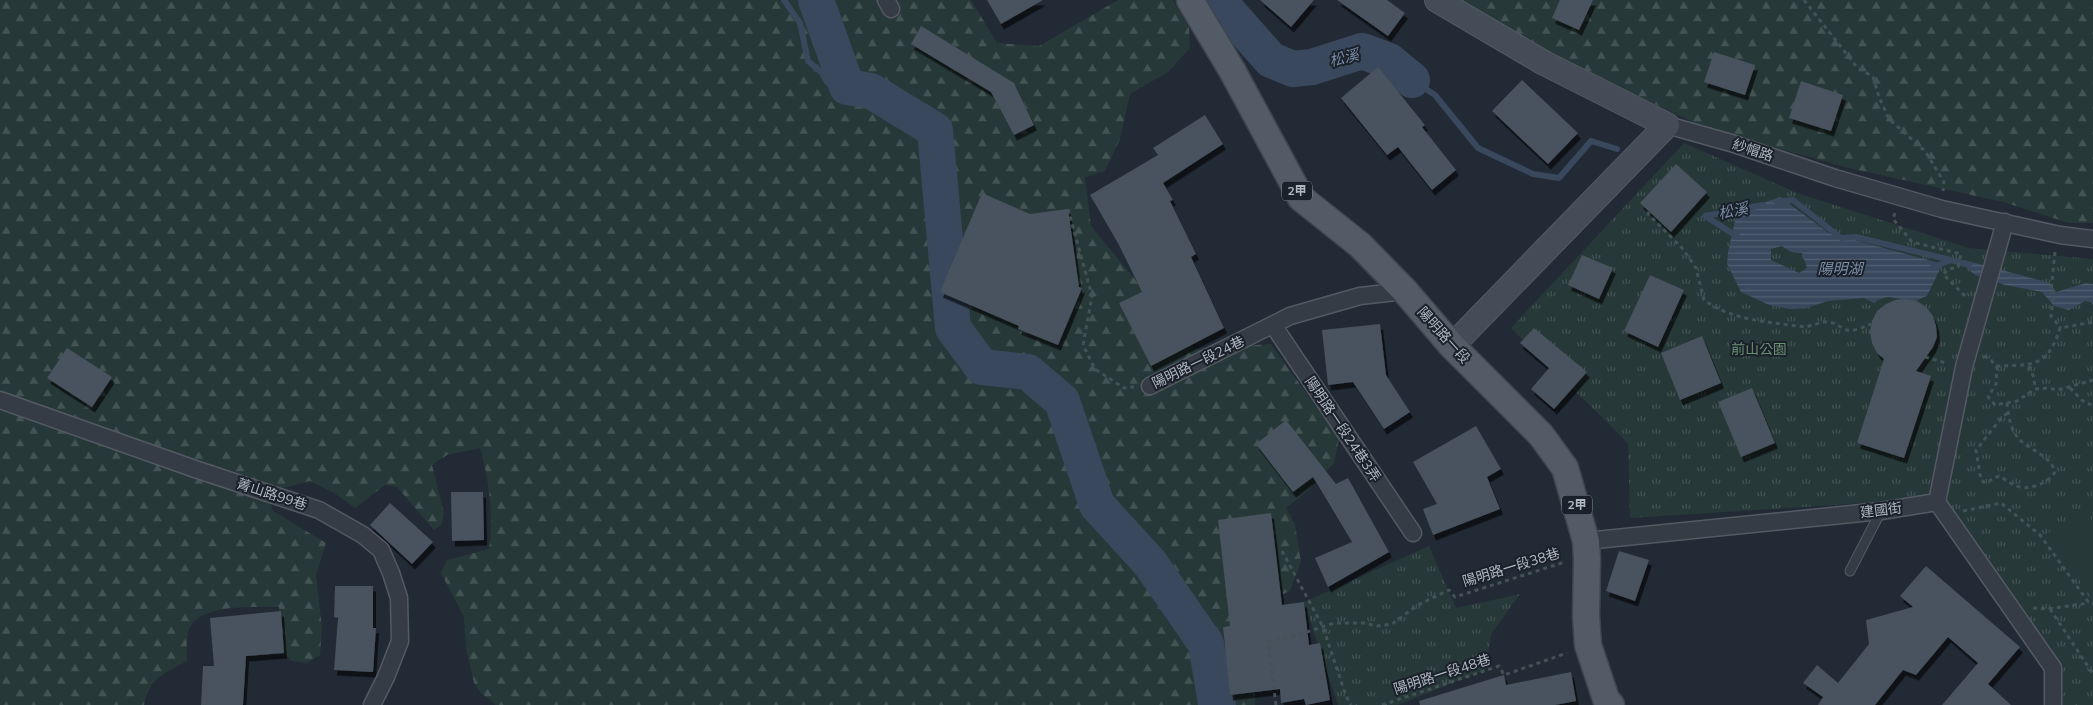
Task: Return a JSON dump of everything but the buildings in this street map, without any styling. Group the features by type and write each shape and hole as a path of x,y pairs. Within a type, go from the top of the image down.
{"main road":[{"name":"陽明路一段","path":"1190,0 1233,72 1300,198 1360,245 1405,291 1452,346 1541,435 1565,468 1579,510 1586,541 1588,645 1606,699 1611,705"}],"street":[{"name":"紗帽路","path":"1437,0 1544,63 1667,125 1731,143 1835,178 1942,209 2060,235 2093,239"},
{"path":"1452,346 1667,125"},
{"path":"2005,222 1964,367 1941,509 2053,668 2053,705"},
{"name":"陽明路一段24巷","path":"1150,386 1290,316 1360,296 1405,291"},
{"name":"陽明路一段24巷3弄","path":"1273,325 1413,533"},
{"name":"菁山路99巷","path":"0,400 195,469 319,510 363,534 381,550 399,598 400,641 386,677 372,705"},
{"name":"建國街","path":"1586,541 1881,511 1941,509"}],"lane":[{"path":"1850,571 1881,511"}],"path":[{"path":"1804,0 1856,66 1873,77 1879,97 1889,119 1925,151 1944,182 1942,209"},
{"path":"1902,196 1893,219 1912,242 1960,254 1958,267 1949,269 1943,274 1970,301"},
{"name":"陽明路一段24巷","path":"1068,209 1092,296 1083,345 1095,369 1124,388 1150,386"},
{"path":"1650,212 1648,214 1682,248 1696,268 1704,300 1717,309 1744,318 1805,327 1832,322 1846,330 1852,331 1871,324"},
{"path":"2060,235 2052,274 2051,291 2054,293 2051,316 2061,328"},
{"path":"2061,328 2093,322"},
{"path":"1996,366 2029,366 2050,352 2061,328"},
{"path":"1970,348 1991,360 1996,366 1996,384 1988,397 1995,405 2017,400 2035,389 2048,388 2058,390 2093,380"},
{"path":"1925,357 1964,367"},
{"path":"2029,366 2034,378 2035,389"},
{"path":"2070,388 2085,403 2093,405"},
{"path":"2007,403 2014,432 2020,440 2039,452 2054,467 2055,472 2051,479 2023,488 1999,476 1985,483 1980,480 1976,450 2002,416 2008,413"},
{"path":"1941,509 2001,503 2040,535 2091,603 2050,609 2010,607"},
{"path":"1282,551 1323,626 1346,696 1351,705"},
{"name":"陽明路一段38巷","path":"1276,705 1268,642 1295,636 1334,623 1364,623 1377,626 1392,624 1418,605 1449,590 1455,597 1570,561"},
{"path":"2050,609 2093,674"},
{"name":"陽明路一段48巷","path":"1382,705 1499,666 1504,675 1588,645"}],"green space":[{"path":"0,0 971,0 997,43 1039,46 1118,0 1173,0 1189,28 1190,48 1168,72 1130,94 1120,139 1105,171 1085,177 1091,226 1180,334 1195,349 1271,344 1339,439 1334,463 1306,492 1286,508 1295,524 1301,562 1290,591 1256,606 1247,624 1223,627 1230,695 1255,692 1255,705 496,705 481,693 474,683 466,648 464,617 441,573 447,560 489,549 491,524 490,498 480,448 447,455 432,465 444,513 442,524 434,530 397,487 385,485 355,508 334,493 310,481 279,489 270,502 273,511 326,543 316,575 322,628 320,655 307,663 292,661 284,653 279,607 227,609 214,611 202,616 193,623 187,636 187,661 165,673 155,682 150,688 144,705 0,705"},
{"path":"1451,0 2093,0 2093,223 2069,223 2003,202 1849,168 1705,128 1544,51"},
{"name":"前山公園","path":"1684,143 1797,193 1969,248 2093,259 2093,705 2057,705 2052,649 1942,498 1630,518 1628,443 1511,328"},
{"path":"2083,508 2093,522 2093,599 2047,534"},
{"path":"1429,546 1456,608 1520,594 1491,634 1486,669 1398,705 1338,705 1304,602"}],"water":[{"name":"陽明湖","path":"1780,197 1829,233 1939,263 1941,267 1927,296 1915,301 1885,297 1874,303 1864,298 1828,301 1806,308 1791,309 1769,305 1741,292 1727,264 1737,212","holes":["1782,246 1791,252 1802,253 1807,268 1799,273 1771,260 1771,249"]},
{"path":"1964,260 2050,283 2056,292 2086,283 2093,284 2093,305 2091,302 2085,301 2069,310 2054,306 2042,292 2005,285 1975,275 1961,263"}],"waterway":[{"path":"784,0 800,23 808,61 822,73 827,82 837,89 847,87"},
{"path":"816,0 847,87 871,91 935,130 953,328 982,367 1028,372 1062,401 1097,505 1150,563 1206,644 1216,703 1218,705"},
{"name":"松溪","path":"1218,0 1271,60 1293,69 1312,67 1362,51 1389,61 1412,80"},
{"name":"松溪","path":"1412,80 1435,95 1478,148 1533,174 1559,178 1591,141 1617,149"},
{"name":"松溪","path":"1777,202 1793,200 1841,238 1856,237 1951,260"},
{"name":"松溪","path":"1705,216 1763,205"},
{"name":"松溪","path":"1705,216 1738,237"},
{"name":"松溪","path":"1933,267 1951,260 1969,265"}]}
